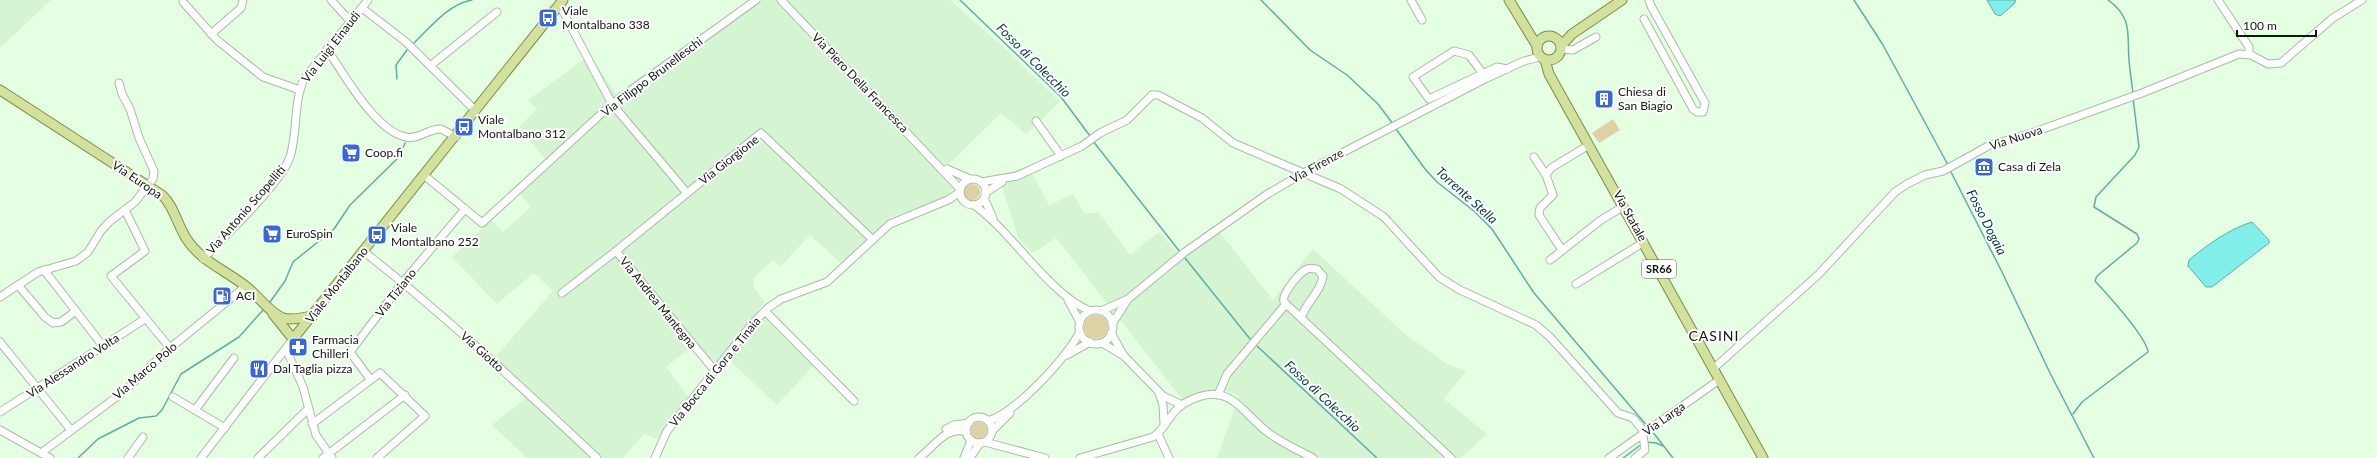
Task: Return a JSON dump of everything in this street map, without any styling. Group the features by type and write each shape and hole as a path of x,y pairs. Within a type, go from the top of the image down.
{"main road":[{"name":"Via Statale","path":"1509,0 1526,31 1542,54 1549,74 1644,242 1762,458"},
{"path":"1543,37 1542,54 1559,55 1560,44 1620,1"},
{"name":"Viale Montalbano","path":"293,339 425,176 561,2"},
{"path":"1526,31 1543,37 1550,36 1560,44"},
{"name":"Via Europa","path":"0,90 148,186 169,203 186,238 203,259 246,286 269,308"},
{"path":"269,308 282,318 292,330 293,339"},
{"path":"269,308 293,339"},
{"path":"282,318 292,319 313,316"}],"street":[{"path":"211,34 241,8 242,0"},
{"path":"331,0 350,21"},
{"name":"Via Luigi Einaudi","path":"183,2 211,34 263,77 300,90 306,75 368,0"},
{"name":"Via Filippo Brunelleschi","path":"425,176 482,223 612,104 756,0"},
{"name":"Via Piero Della Francesca","path":"781,0 940,165"},
{"path":"1411,0 1422,20"},
{"path":"1644,0 1650,3 1674,50 1705,103 1703,112 1697,112 1693,109 1644,19"},
{"path":"2218,0 2249,47 2248,54 2268,64 2281,64 2333,18 2362,0"},
{"path":"561,2 612,104 687,193"},
{"path":"362,8 399,37 476,111"},
{"path":"430,66 497,12"},
{"path":"1560,44 1573,50 1596,37"},
{"path":"327,49 368,108 395,132 413,137 439,129 456,137"},
{"path":"1663,56 1674,50"},
{"path":"1483,74 1469,55 1454,51 1413,77 1429,99 1483,74 1497,67 1507,68"},
{"name":"Via Firenze","path":"1111,333 1112,324 1118,312 1128,299 1185,252 1266,195 1305,172 1382,131 1507,68 1542,54"},
{"name":"Via Nuova","path":"1713,369 1819,274 1896,192 1925,176 1943,171 1990,145 2032,133 2133,96 2239,54 2248,54"},
{"path":"0,297 38,272 76,261 88,252 101,231 135,202 154,177 154,171 139,138 130,109 122,94 119,83"},
{"name":"Via Antonio Scopelliti","path":"203,259 283,172 294,142 300,90"},
{"path":"940,165 954,174 981,182 1006,179 1082,146 1100,133 1127,120 1152,95 1155,94 1202,118 1233,143 1305,172 1341,189 1384,217 1439,277 1460,290 1536,325 1550,337 1618,413 1633,418 1645,437 1645,452 1635,458"},
{"path":"1036,121 1061,156"},
{"name":"Via Giorgione","path":"616,250 761,133 872,239"},
{"path":"1546,175 1550,168 1589,145"},
{"path":"1534,157 1546,175 1553,195 1540,208 1539,214 1562,250"},
{"path":"940,165 960,191 963,200"},
{"name":"Via Bocca di Gora e Tinaia","path":"655,458 667,432 714,371 765,311 781,299 827,282 890,224 948,200 960,191 963,184 970,179"},
{"path":"1006,179 974,204 995,222 1066,296 1090,311 1080,322"},
{"path":"981,182 995,222"},
{"name":"Via Bocca di Gora e Tinaia","path":"948,200 963,200 968,204 974,204"},
{"path":"1550,260 1601,220 1624,206"},
{"name":"Via Tiziano","path":"370,379 350,352 403,282 465,209"},
{"path":"125,210 145,251 111,276 170,348"},
{"path":"1576,284 1644,242"},
{"name":"Via Andrea Mantegna","path":"562,293 616,250 714,371"},
{"name":"Via Giotto","path":"363,251 403,282 494,362 597,458"},
{"path":"1301,318 1306,304 1322,285 1323,276 1317,269 1307,269 1285,292 1283,300 1286,304 1301,318 1451,458"},
{"path":"44,270 103,346"},
{"path":"18,285 45,317 53,324 61,322 76,311"},
{"name":"Via Marco Polo","path":"41,453 122,393 170,348 246,286"},
{"path":"970,458 1024,397 1065,356 1080,332 1080,322 1066,296"},
{"name":"Via Firenze","path":"1090,311 1101,311 1128,299"},
{"path":"1218,395 1227,374 1286,304"},
{"path":"765,311 854,401"},
{"path":"1101,311 1109,316 1112,324"},
{"name":"Via Alessandro Volta","path":"0,412 145,319"},
{"path":"1080,332 1090,342"},
{"path":"1102,343 1111,333 1124,356 1158,391 1182,405"},
{"name":"Viale Montalbano","path":"201,458 293,339"},
{"path":"0,342 71,430"},
{"path":"1065,356 1090,342 1102,343 1124,356"},
{"path":"286,348 303,387 312,424 318,440 328,456 405,395"},
{"path":"195,410 234,358"},
{"path":"312,424 380,373 405,395 425,416 377,458"},
{"name":"Via Larga","path":"1609,458 1645,437 1659,423 1719,380"},
{"path":"1158,391 1162,401 1164,425"},
{"path":"1080,458 1145,440 1158,434 1171,414 1182,405 1198,398 1218,395 1238,402 1266,431 1313,458"},
{"path":"173,397 225,428"},
{"path":"940,439 950,426 969,423 980,418 988,421 1004,413 1024,397"},
{"path":"258,458 308,409"},
{"path":"988,421 991,434 1000,445"},
{"path":"964,458 971,440 967,432 969,423"},
{"path":"0,430 50,458"},
{"path":"919,458 940,439 954,430 967,432"},
{"path":"1158,434 1170,458"},
{"path":"128,458 143,437"},
{"path":"971,440 1000,445 1044,458"}],"shaded area":[{"path":"0,0 51,0 0,48"},
{"path":"750,0 950,0 1010,53 1060,102 1026,134 1001,113 948,165 953,170 953,186 950,196 891,217 842,264 810,235 780,267 774,259 753,278 755,289 765,302 758,310 814,365 777,405 730,361 719,373 695,344 666,367 689,398 657,439 644,434 623,458 527,458 492,425 527,397 490,363 553,291 534,273 497,304 452,257 491,220 503,232 531,207 520,193 550,165 519,127 537,109 528,100 590,55 616,94"},
{"path":"1613,119 1620,130 1599,143 1592,133"},
{"path":"1026,167 1032,173 1049,205 1073,194 1085,214 1099,212 1130,255 1159,232 1178,254 1214,225 1273,300 1313,249 1405,334 1447,364 1466,371 1444,399 1487,434 1461,458 1217,458 1239,396 1223,390 1207,391 1182,399 1056,238 1033,253 1018,238 999,176"},
{"path":"972,184 978,186 980,192 978,198 972,200 966,198 964,192 966,186"},
{"path":"1096,315 1105,318 1108,327 1105,336 1096,339 1087,336 1084,327 1087,318"},
{"path":"979,422 985,424 987,430 985,436 979,438 973,436 971,430 973,424"}],"water":[{"path":"1987,0 2016,0 2014,4 2000,16 1995,14"},
{"path":"2252,222 2269,240 2269,243 2212,287 2206,287 2188,266 2189,260 2219,238 2243,225"}],"waterway":[{"path":"413,44 447,11 463,2 472,0"},
{"name":"Fosso di Colecchio","path":"960,0 1061,97 1090,136"},
{"name":"Torrente Stella","path":"1261,0 1310,50 1347,75 1378,104 1393,124"},
{"name":"Fosso Dogaia","path":"1854,0 1883,45 1948,165"},
{"path":"2108,0 2122,13 2127,27 2133,94"},
{"path":"397,79 396,65 407,50"},
{"path":"2073,414 2082,402 2148,352 2146,345 2134,326 2095,281 2097,276 2137,243 2139,239 2137,234 2094,207 2096,197 2135,155 2139,147 2133,98"},
{"name":"Torrente Stella","path":"1396,129 1425,169 1437,182 1475,212 1492,229 1534,293 1648,427"},
{"name":"Fosso di Colecchio","path":"1093,141 1180,252"},
{"path":"270,302 285,281 293,262 334,229 350,205 399,157 405,143"},
{"name":"Fosso Dogaia","path":"1950,170 2002,272 2050,373 2094,458"},
{"name":"Fosso di Colecchio","path":"1185,258 1250,339"},
{"path":"78,458 98,439 139,418 156,416 162,410 181,374 239,337 264,309"},
{"name":"Fosso di Colecchio","path":"1257,346 1377,458"},
{"name":"Torrente Stella","path":"1652,431 1673,458"},
{"path":"1646,442 1656,443 1663,446"},
{"path":"1623,458 1642,444"}],"place":[{"name":"Viale Montalbano 338","path":"548,18"},
{"name":"Chiesa di San Biagio","path":"1604,99"},
{"name":"Viale Montalbano 312","path":"464,127"},
{"name":"Coop.fi","path":"351,153"},
{"name":"Casa di Zela","path":"1984,167"},
{"name":"EuroSpin","path":"272,234"},
{"name":"Viale Montalbano 252","path":"377,235"},
{"name":"ACI","path":"222,296"},
{"name":"Farmacia Chilleri","path":"298,347"},
{"name":"Dal Taglia pizza","path":"259,369"}],"district":[{"name":"CASINI","path":"1714,336"}]}
